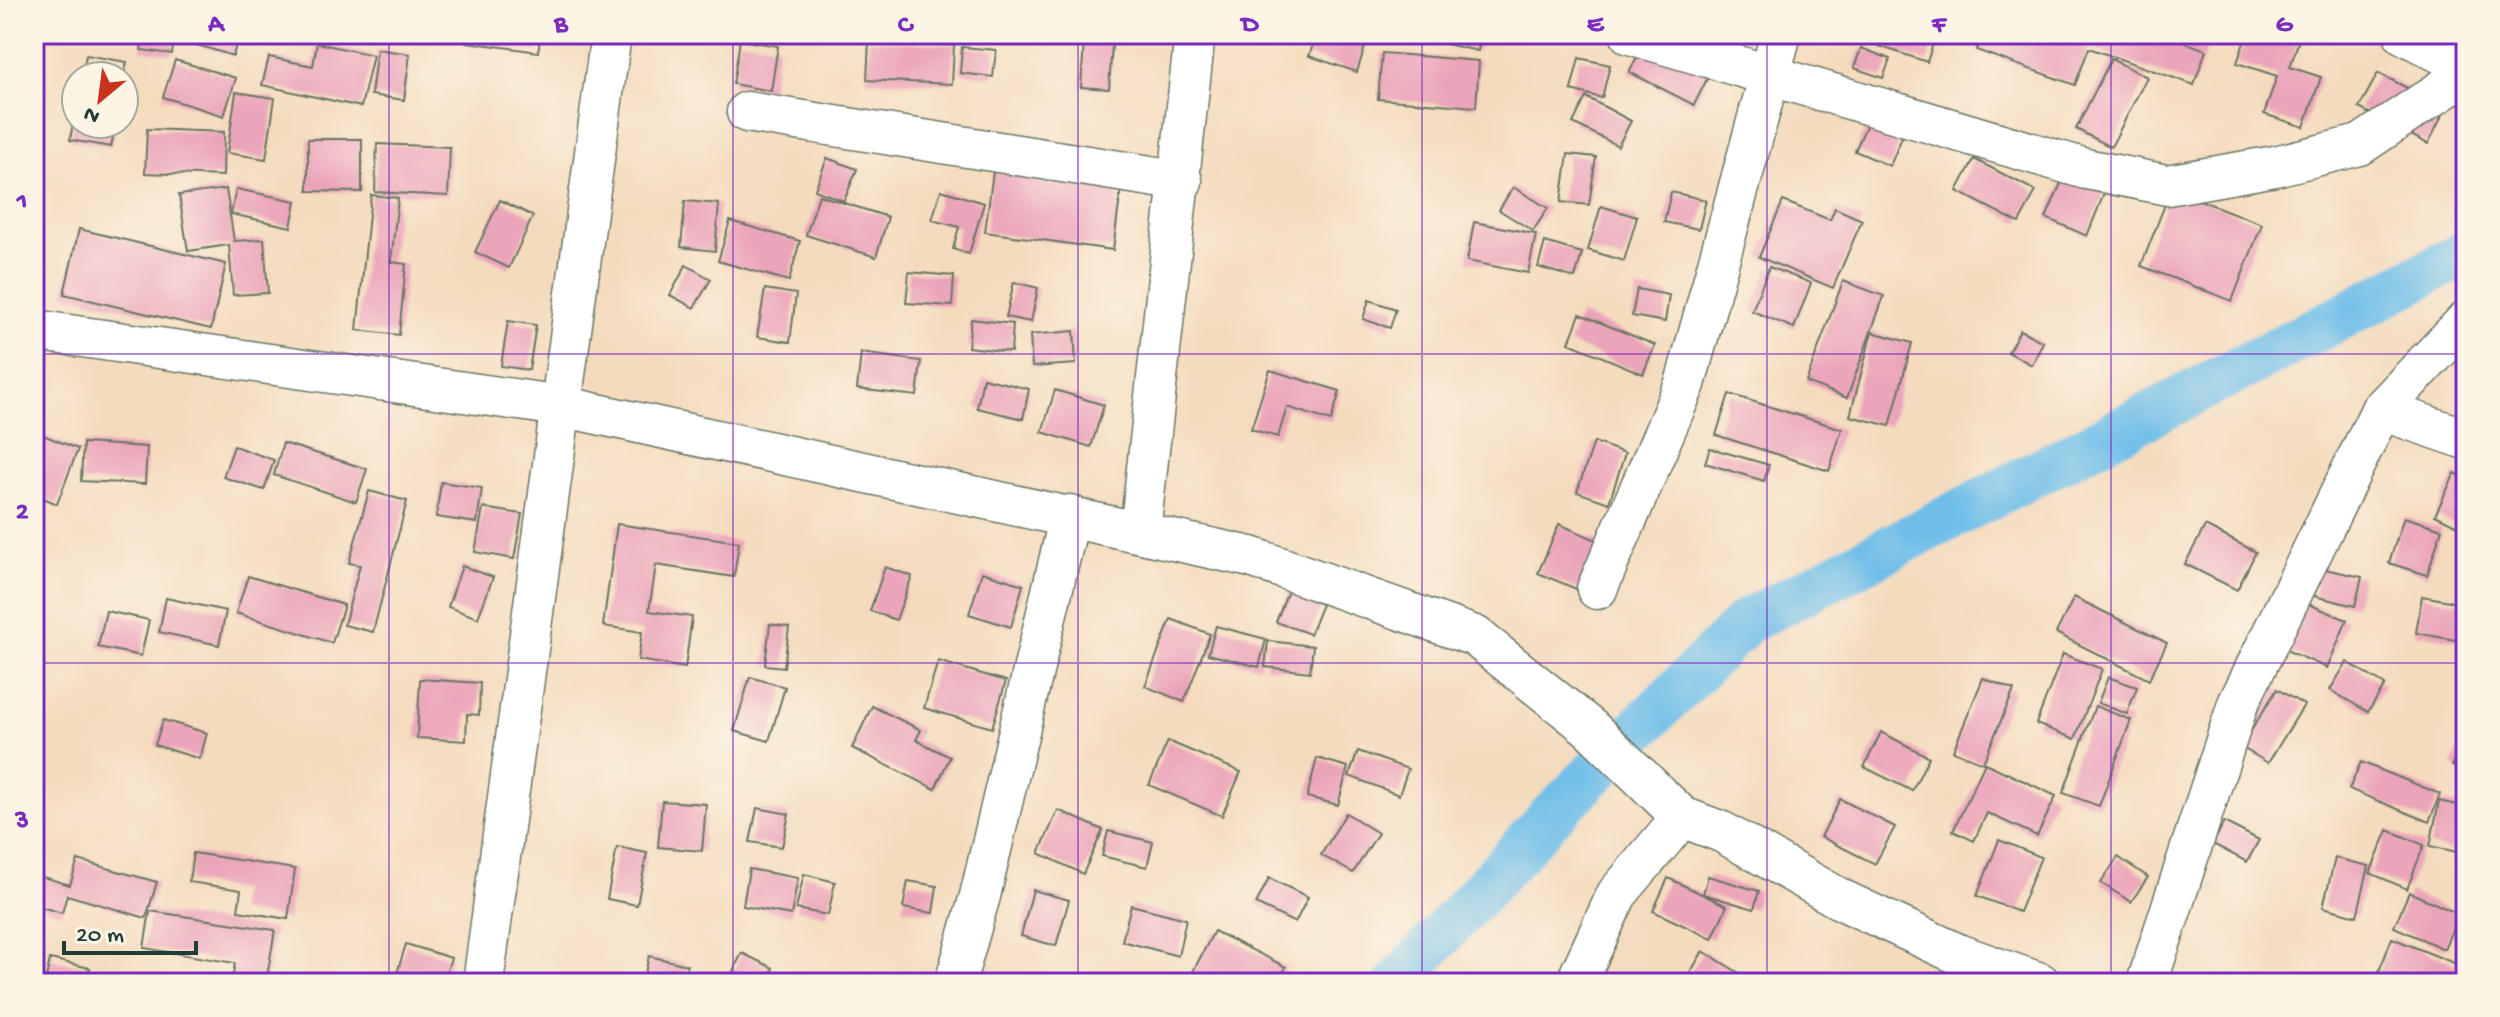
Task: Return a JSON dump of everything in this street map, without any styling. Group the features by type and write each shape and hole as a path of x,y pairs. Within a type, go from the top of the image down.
{"street":[{"path":"483,983 611,34"},
{"path":"1140,532 1182,181 1195,34"},
{"path":"1630,34 2086,169 2167,185 2275,166 2360,145 2466,74"},
{"path":"1597,589 1685,384 1781,34"},
{"path":"2404,34 2466,66"},
{"path":"747,112 1182,181"},
{"path":"2147,983 2238,704 2381,410 2466,321"},
{"path":"34,330 561,406 1251,557 1475,636 1590,728 1682,817 1722,832 1957,969 2040,983"},
{"path":"2381,410 2466,439"},
{"path":"955,983 980,896 1070,515"},
{"path":"1576,983 1617,894 1682,817"}],"building":[{"path":"143,34 175,34 172,54 141,50"},
{"path":"194,34 239,34 233,56 191,43"},
{"path":"323,34 369,34 369,40"},
{"path":"467,34 541,34 538,52 466,42"},
{"path":"1317,34 1369,34 1357,72 1309,56"},
{"path":"1448,34 1481,34 1478,51 1446,44"},
{"path":"1863,34 1936,34 1927,62 1861,40"},
{"path":"1982,34 2163,34 2206,50 2194,85 2089,48 2075,85 1976,50"},
{"path":"2247,34 2301,34 2290,67 2321,77 2304,127 2264,114 2277,76 2237,63"},
{"path":"1648,36 1712,69 1694,105 1629,72"},
{"path":"740,40 778,46 771,91 733,84"},
{"path":"869,40 954,45 952,84 867,80"},
{"path":"1084,42 1112,44 1109,89 1081,87"},
{"path":"317,43 373,55 361,107 262,85 269,57 313,66"},
{"path":"962,47 996,50 993,77 960,73"},
{"path":"1861,48 1890,59 1883,78 1854,68"},
{"path":"377,49 410,54 404,100 371,95"},
{"path":"1382,53 1479,61 1476,107 1378,99"},
{"path":"86,55 115,60 85,60"},
{"path":"1579,58 1610,65 1602,98 1571,90"},
{"path":"2111,59 2147,77 2111,147 2076,129"},
{"path":"175,60 236,78 224,116 163,97"},
{"path":"2378,73 2446,108 2428,144 2359,108"},
{"path":"236,92 275,98 266,159 227,153"},
{"path":"1586,97 1631,121 1618,146 1573,123"},
{"path":"1873,110 1907,125 1890,166 1855,151"},
{"path":"147,129 224,132 223,176 145,173"},
{"path":"308,139 362,139 362,192 308,191"},
{"path":"70,140 113,140 111,147"},
{"path":"377,144 450,147 448,196 375,192"},
{"path":"996,149 1124,166 1113,250 985,232"},
{"path":"1568,154 1596,157 1589,205 1561,202"},
{"path":"827,158 857,169 844,201 815,190"},
{"path":"1974,159 2036,191 2019,223 1957,191"},
{"path":"2067,169 2107,186 2087,236 2046,218"},
{"path":"1513,187 1548,208 1533,231 1499,210"},
{"path":"226,189 234,241 264,239 268,293 233,295 229,245 188,251 179,195"},
{"path":"236,189 296,201 291,227 231,214"},
{"path":"2171,189 2262,224 2232,301 2141,266"},
{"path":"941,190 984,203 969,254 953,249 959,227 932,220"},
{"path":"1671,192 1706,200 1699,229 1664,222"},
{"path":"371,195 398,198 391,262 406,264 399,335 357,330"},
{"path":"819,195 888,217 876,257 806,235"},
{"path":"500,200 533,216 509,268 475,252"},
{"path":"685,201 719,204 715,251 681,247"},
{"path":"1783,201 1830,220 1835,208 1862,220 1833,288 1759,257"},
{"path":"1601,206 1637,217 1624,261 1588,250"},
{"path":"730,221 800,241 789,281 718,261"},
{"path":"1474,222 1536,234 1528,273 1467,261"},
{"path":"79,229 226,264 211,329 64,294"},
{"path":"1545,242 1582,253 1575,278 1538,267"},
{"path":"686,265 711,279 694,308 670,295"},
{"path":"1769,267 1811,283 1794,328 1752,311"},
{"path":"909,272 954,276 952,306 906,303"},
{"path":"1843,281 1884,296 1847,398 1806,382"},
{"path":"1014,282 1038,288 1031,322 1006,317"},
{"path":"765,289 796,294 790,342 757,337"},
{"path":"1637,289 1669,295 1665,322 1632,316"},
{"path":"1369,300 1396,309 1390,328 1363,319"},
{"path":"1580,314 1655,345 1643,374 1569,343"},
{"path":"971,319 1013,324 1011,352 968,347"},
{"path":"508,321 536,325 529,370 501,366"},
{"path":"2020,330 2043,342 2032,365 2008,352"},
{"path":"1074,331 1076,364 1032,367 1030,335"},
{"path":"1872,332 1912,343 1890,426 1850,416"},
{"path":"861,353 921,361 917,396 857,389"},
{"path":"1270,370 1340,391 1331,421 1287,407 1278,437 1251,429"},
{"path":"983,378 1029,389 1023,419 977,408"},
{"path":"1055,390 1104,405 1091,447 1042,432"},
{"path":"1729,394 1842,429 1829,471 1716,435"},
{"path":"43,435 78,449 57,504 34,494 34,459"},
{"path":"1594,442 1625,453 1609,503 1577,492"},
{"path":"83,443 147,447 145,484 81,481"},
{"path":"283,443 367,469 356,502 274,475"},
{"path":"234,446 274,460 264,490 223,477"},
{"path":"1710,448 1769,465 1764,481 1705,463"},
{"path":"2455,473 2466,479 2466,530 2435,515"},
{"path":"441,482 482,488 477,523 436,517"},
{"path":"369,491 407,501 373,632 344,625 360,565 349,563"},
{"path":"483,508 522,514 514,559 475,552"},
{"path":"2404,517 2442,529 2427,575 2389,563"},
{"path":"617,524 739,542 734,577 656,565 649,611 692,617 685,668 638,660 642,632 603,626"},
{"path":"1559,524 1601,542 1581,591 1538,573"},
{"path":"2205,526 2256,552 2237,590 2185,564"},
{"path":"462,566 493,577 478,618 448,607"},
{"path":"885,567 912,576 896,620 870,611"},
{"path":"2320,568 2362,577 2355,606 2314,596"},
{"path":"982,572 1023,585 1011,627 969,614"},
{"path":"248,576 344,605 332,643 236,613"},
{"path":"1288,591 1322,604 1310,634 1276,622"},
{"path":"2422,596 2466,604 2466,642 2416,633"},
{"path":"2074,597 2167,643 2149,680 2056,633"},
{"path":"166,598 226,611 219,645 159,632"},
{"path":"2306,603 2347,620 2327,668 2286,650"},
{"path":"106,611 149,620 141,656 98,647"},
{"path":"1171,619 1210,634 1184,702 1145,686"},
{"path":"770,624 789,627 784,667 765,665"},
{"path":"1216,626 1266,639 1259,667 1208,654"},
{"path":"1268,641 1313,646 1310,672 1265,667"},
{"path":"2063,654 2102,669 2075,739 2036,724"},
{"path":"938,661 1006,681 992,728 924,708"},
{"path":"2347,662 2385,685 2368,712 2330,690"},
{"path":"750,677 785,687 769,741 734,731"},
{"path":"2108,677 2137,687 2127,714 2098,703"},
{"path":"1983,678 2014,690 1983,763 1953,751"},
{"path":"420,679 480,683 479,715 467,714 466,741 417,738"},
{"path":"2277,689 2304,705 2268,763 2241,747"},
{"path":"872,706 921,730 916,740 950,757 935,789 852,748"},
{"path":"2095,706 2131,720 2099,806 2063,793"},
{"path":"163,720 207,733 200,759 155,745"},
{"path":"2466,731 2466,772 2452,766"},
{"path":"1881,732 1929,757 1912,791 1864,767"},
{"path":"1168,741 1241,772 1222,816 1149,785"},
{"path":"1358,751 1408,769 1399,795 1349,776"},
{"path":"1317,758 1348,767 1338,805 1307,797"},
{"path":"2361,762 2440,794 2429,822 2349,789"},
{"path":"1985,763 2056,796 2037,836 1987,813 1974,841 1953,831"},
{"path":"1840,799 1895,827 1875,864 1821,837"},
{"path":"662,801 706,804 702,851 658,847"},
{"path":"2439,801 2466,807 2466,854 2430,846"},
{"path":"757,808 789,814 782,847 750,842"},
{"path":"1058,810 1103,830 1083,874 1039,853"},
{"path":"1346,813 1378,833 1353,873 1321,855"},
{"path":"2224,822 2259,840 2247,862 2213,844"},
{"path":"2388,830 2424,845 2407,889 2370,873"},
{"path":"1108,831 1153,842 1147,867 1102,856"},
{"path":"1999,840 2041,857 2019,912 1977,896"},
{"path":"617,847 647,853 637,905 607,899"},
{"path":"193,853 295,869 288,919 238,911 241,890 189,882"},
{"path":"2118,857 2148,877 2131,902 2101,883"},
{"path":"2335,858 2369,866 2357,916 2323,907"},
{"path":"78,860 157,882 146,918 67,895 62,913 34,905 36,875 70,885"},
{"path":"749,869 798,878 791,915 743,906"},
{"path":"804,874 835,882 828,915 796,909"},
{"path":"1708,876 1759,891 1754,909 1703,894"},
{"path":"1269,878 1308,897 1295,923 1256,904"},
{"path":"1668,878 1727,906 1712,939 1653,911"},
{"path":"908,881 937,886 933,913 903,908"},
{"path":"1033,890 1069,900 1056,946 1021,936"},
{"path":"2409,892 2459,914 2444,949 2394,927"},
{"path":"1131,905 1186,919 1178,956 1122,941"},
{"path":"150,911 275,930 266,983 232,980 235,963 144,948"},
{"path":"1214,931 1286,967 1278,983 1187,983"},
{"path":"2392,938 2466,968 2466,983 2400,983 2378,974"},
{"path":"406,944 451,958 443,983 394,983"},
{"path":"1703,951 1749,979 1747,983 1684,983"},
{"path":"742,953 773,968 767,983 742,983 730,977"},
{"path":"649,956 687,965 682,983 644,978"},
{"path":"50,959 90,968 87,983 45,983"}],"waterway":[{"path":"1397,983 1548,819 1747,621 2466,253"}]}
